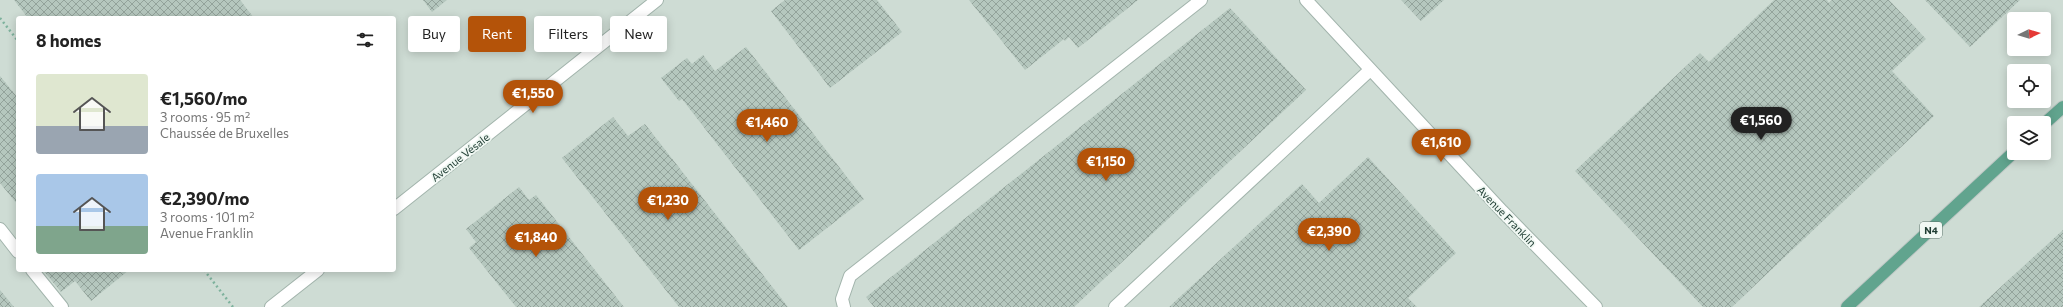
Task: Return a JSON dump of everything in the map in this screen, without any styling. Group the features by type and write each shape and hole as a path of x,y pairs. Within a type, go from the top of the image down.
{"main road":[{"path":"2051,118 2063,107"},
{"name":"N4","path":"1847,307 2007,158"}],"street":[{"name":"Avenue Vésale","path":"396,207 657,0"},
{"path":"844,307 842,299 850,276 1201,0"},
{"name":"Avenue Franklin","path":"1306,0 1502,211 1596,307"},
{"path":"1115,307 1370,70"},
{"path":"0,230 16,250"},
{"path":"34,272 62,307"},
{"path":"271,307 315,272"}],"path":[{"path":"0,18 16,38"},
{"path":"206,272 234,307"}],"shaded area":[{"path":"0,0 2063,0 2063,307 0,307"}],"building":[{"path":"14,0 240,0 252,16 26,16"},
{"path":"423,0 447,0 432,12"},
{"path":"785,0 877,0 902,32 830,88 771,11"},
{"path":"969,0 1138,0 1078,48 1069,37 1065,41 1064,39 1025,70"},
{"path":"1401,0 1444,0 1421,21"},
{"path":"1774,0 1827,0 1829,3 1832,0 1889,0 1926,39 1892,71 1934,116 1732,307 1703,307 1575,171 1700,53 1709,62"},
{"path":"1925,0 2020,0 2007,12 1970,47"},
{"path":"1230,8 1306,90 1074,307 874,307 866,297"},
{"path":"746,47 864,199 799,250 682,99 679,101 661,78 687,58 692,64 703,55 715,71"},
{"path":"0,76 16,96 16,203 0,183"},
{"path":"613,117 628,136 645,124 788,307 679,307 562,158"},
{"path":"1368,157 1456,253 1408,298 1417,307 1169,307 1302,184 1319,203"},
{"path":"519,187 529,200 536,195 624,307 516,307 469,248 476,242 466,229"},
{"path":"2063,230 2063,307 1979,307"},
{"path":"45,272 127,272 91,301 75,281 61,292"},
{"path":"0,290 14,307 0,307"}]}
